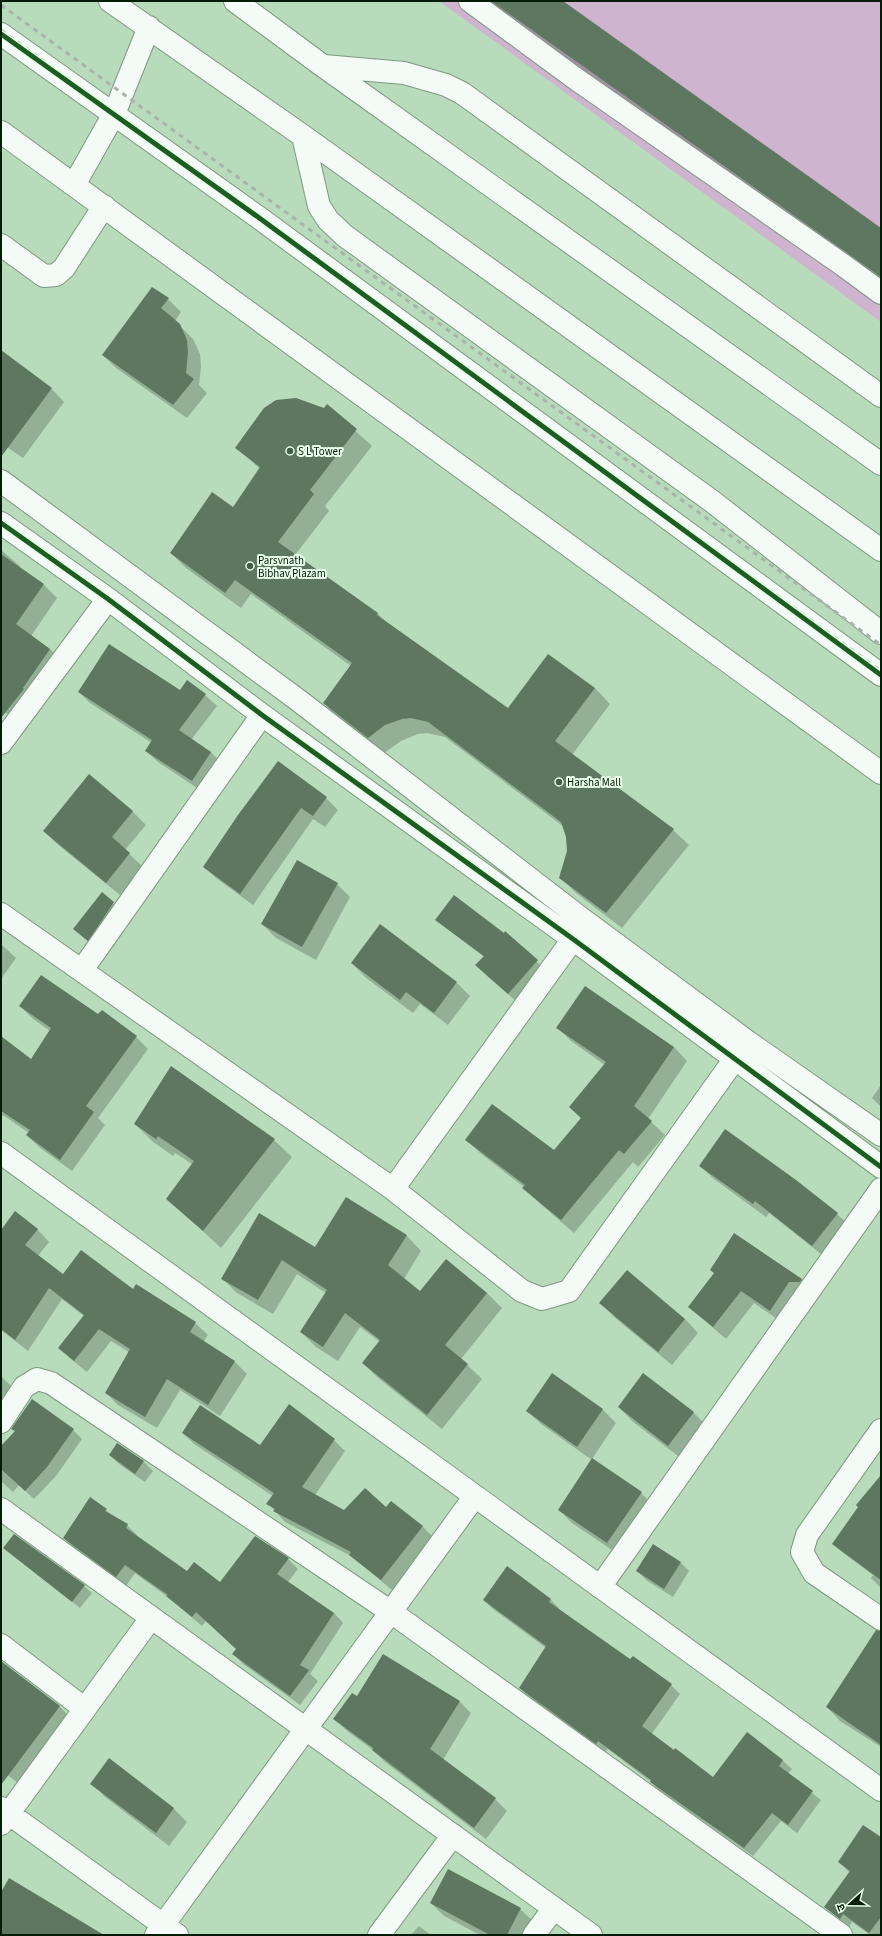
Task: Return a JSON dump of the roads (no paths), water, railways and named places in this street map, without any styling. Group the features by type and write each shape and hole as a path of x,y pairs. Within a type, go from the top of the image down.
{"street":[{"path":"110,1 303,136 881,550"},
{"path":"235,1 323,66 881,464"},
{"path":"470,1 576,79 837,261 881,294"},
{"path":"74,185 114,114 149,27"},
{"path":"1,34 114,114 881,675"},
{"path":"323,66 404,73 462,92 881,396"},
{"path":"1,132 881,773"},
{"path":"303,136 319,206 328,220 345,236 713,502 881,634"},
{"path":"1,246 44,276 56,275 64,268 104,206"},
{"path":"1,481 298,700 582,919 748,1042 881,1135"},
{"path":"1,523 108,599 262,715 573,938 734,1060 881,1167"},
{"path":"1,743 108,599"},
{"path":"82,970 262,715"},
{"path":"1,914 393,1190 522,1291 542,1299 569,1291 734,1060"},
{"path":"393,1190 573,938"},
{"path":"4,1161 474,1496 881,1790"},
{"path":"600,1587 881,1189"},
{"path":"1,1422 24,1387 36,1379 51,1384 391,1612 841,1935"},
{"path":"881,1430 807,1535 802,1552 814,1573 881,1619"},
{"path":"151,1618 85,1709 4,1815 165,1932 305,1729 474,1496"},
{"path":"1,1509 591,1935"},
{"path":"1,1646 85,1709"},
{"path":"379,1935 452,1835"},
{"path":"534,1935 554,1908"}],"railway":[{"path":"1,5 881,645"},
{"path":"1,30 881,671"}],"place":[{"name":"S L Tower","path":"290,451"},
{"name":"Parsvnath Bibhav Plazam","path":"250,566"},
{"name":"Harsha Mall","path":"559,782"}]}
